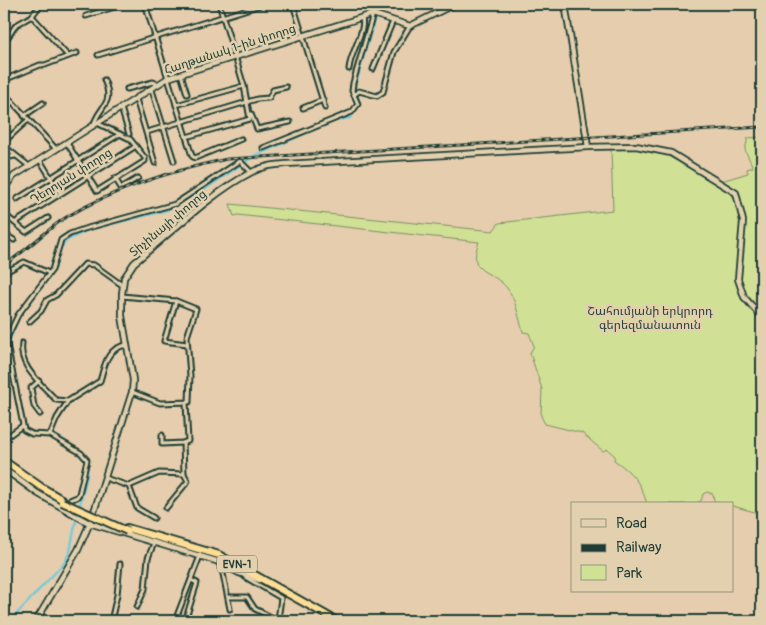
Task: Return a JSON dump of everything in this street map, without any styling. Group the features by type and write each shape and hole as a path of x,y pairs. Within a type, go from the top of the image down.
{"highway":[{"name":"EVN-1","path":"4,463 38,490 127,530 198,551 259,580 332,621"},
{"name":"EVN-1","path":"127,530 219,555 338,621"}],"street":[{"path":"4,44 16,25 32,16 40,4"},
{"path":"86,16 124,4"},
{"path":"145,4 192,156 195,158 241,139"},
{"path":"186,137 248,120 244,86 219,4"},
{"path":"98,55 264,4"},
{"path":"293,4 325,108"},
{"path":"263,148 352,112 358,104 356,94 352,91 373,11 371,4"},
{"path":"373,11 381,4"},
{"path":"356,94 376,96 383,92 394,52 410,26 455,4"},
{"path":"565,4 588,147"},
{"path":"373,11 393,21 410,26"},
{"name":"Հաղթանակ 1-ին փողոց","path":"4,188 6,181 152,90 168,78 234,56 362,18 373,11"},
{"path":"32,16 68,56"},
{"path":"349,69 350,58 363,24 362,18"},
{"path":"373,69 393,21"},
{"path":"4,80 40,65 45,65 77,53"},
{"path":"181,74 187,94"},
{"path":"67,143 97,191 145,161 145,158 136,146 120,134 95,124 109,99 110,92 104,80"},
{"path":"128,89 152,82 158,85"},
{"path":"176,105 244,86"},
{"path":"147,132 246,102 269,98 273,90 286,87"},
{"path":"152,90 174,161"},
{"path":"4,94 56,149"},
{"path":"136,99 155,163"},
{"path":"304,108 323,100"},
{"path":"246,102 256,129 290,122"},
{"path":"24,116 43,103"},
{"path":"121,108 129,134"},
{"path":"28,120 4,144 30,166"},
{"path":"17,199 120,134"},
{"name":"Դեղոյան փողոց","path":"16,222 136,146"},
{"name":"Տիչինայի փողոց","path":"36,621 73,562 89,523 132,392 131,362 126,345 122,296 122,285 126,273 134,263 250,170 269,166 588,147 636,146 671,152 736,193 743,221 738,279 744,297 762,317"},
{"path":"4,158 16,156"},
{"path":"40,160 60,193"},
{"path":"64,510 70,500 79,494 87,460 81,453 51,434 27,432 22,426 6,344 18,315 49,273 63,237 84,229 175,204 240,162 250,170"},
{"path":"115,178 121,188 138,178"},
{"path":"4,214 26,232 48,218"},
{"path":"4,234 14,240"},
{"path":"4,273 24,262 49,273"},
{"path":"29,322 41,311 47,300 56,295 85,264 94,265 122,285"},
{"path":"122,296 176,301 196,309 187,337 190,376 189,402 186,403 187,442 162,444 162,435"},
{"path":"176,301 164,342 188,344"},
{"path":"22,344 20,352 24,364 56,400 68,401"},
{"path":"51,434 68,401 100,381 103,364 115,349 126,345"},
{"path":"39,381 31,388 34,406 40,414"},
{"path":"132,392 160,403 186,403"},
{"path":"4,438 22,426"},
{"path":"166,508 188,481 184,474 183,443"},
{"path":"4,469 64,510 89,523 224,563 281,598 278,621 255,609 247,597 230,597"},
{"path":"104,478 129,486 159,474 184,474"},
{"path":"129,486 137,508 154,518"},
{"path":"137,607 145,589 148,558 154,543"},
{"path":"175,621 200,556"},
{"path":"224,563 230,608"},
{"path":"111,621 117,595 120,564"},
{"path":"239,573 259,580"},
{"path":"185,621 197,584 192,580"}],"green space":[{"name":"Շահումյանի երկրորդ գերեզմանատուն","path":"762,137 762,514 734,506 734,502 714,501 713,494 707,492 703,494 701,501 698,502 646,502 635,479 614,460 615,456 607,449 603,451 582,433 545,424 541,416 542,389 530,353 534,346 529,333 523,332 515,303 507,288 478,266 476,253 479,242 234,216 230,204 493,231 499,223 613,210 611,148 648,149 661,152 715,183 748,173 747,169 753,167 745,150 748,138"}],"waterway":[{"path":"378,12 388,4"},
{"path":"337,120 350,118 360,104 355,86 375,18"},
{"path":"8,344 19,317 55,269 60,249 67,240 88,230 167,210 202,191 254,156 329,123"},
{"path":"12,362 22,415"},
{"path":"28,431 54,434 88,457 87,476 79,508"},
{"path":"10,621 65,562 70,551 77,515"}],"railway":[{"path":"4,265 68,216 86,206 145,182 227,159 762,127"}]}
